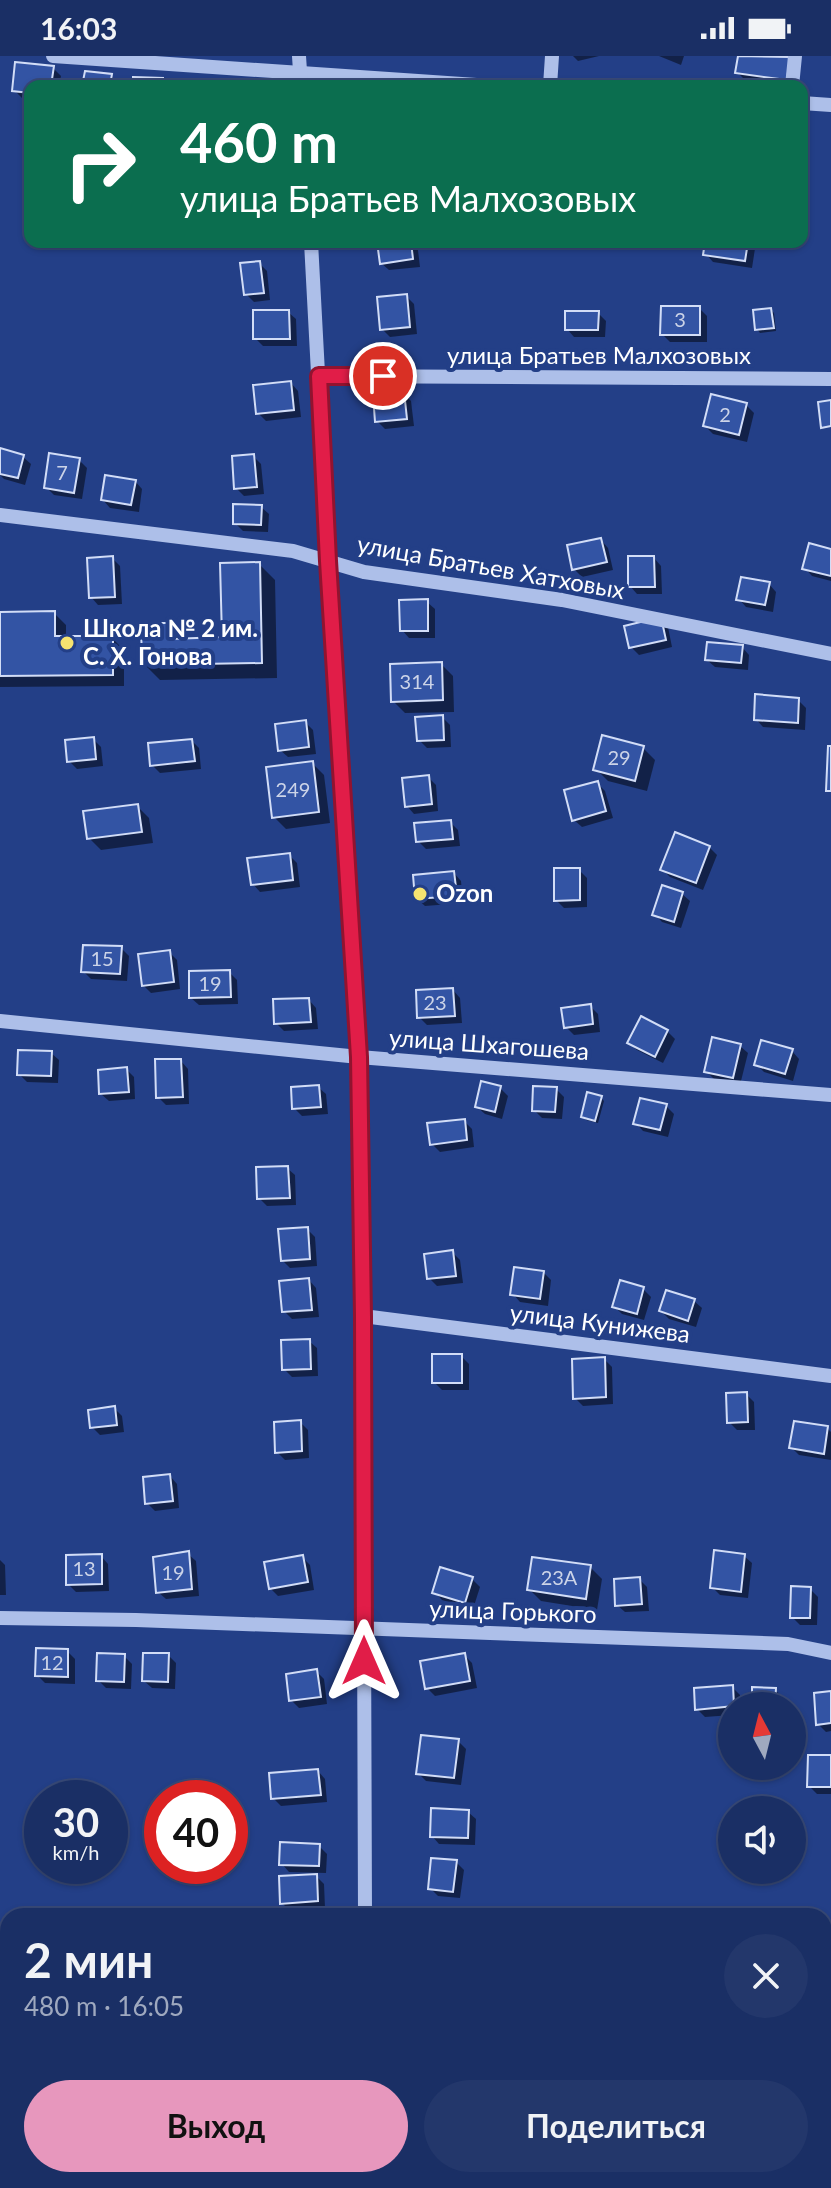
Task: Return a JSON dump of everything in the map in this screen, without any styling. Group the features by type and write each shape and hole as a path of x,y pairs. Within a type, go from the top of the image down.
{"street":[{"path":"53,56 300,80 299,56"},
{"path":"550,80 552,56"},
{"path":"793,80 795,56"},
{"path":"808,103 831,105"},
{"path":"311,248 359,1057 365,1908"},
{"name":"улица Братьев Малхозовых","path":"319,376 831,379"},
{"name":"улица Братьев Хатховых","path":"0,515 293,551 364,572 562,600 831,654"},
{"name":"улица Шхагошева","path":"0,1021 359,1057 831,1095"},
{"name":"улица Кунижева","path":"363,1316 831,1376"},
{"name":"улица Горького","path":"0,1618 136,1620 788,1644 831,1653"}],"building":[{"path":"738,56 790,57 787,80 735,73"},
{"path":"15,62 54,66 52,80 24,80 24,92 12,91"},
{"path":"85,71 112,74 111,80 83,80"},
{"path":"133,77 163,78 163,80 133,80"},
{"path":"378,248 412,248 413,259 380,264"},
{"path":"704,248 747,248 745,261 703,255"},
{"path":"260,261 264,293 244,295 240,263"},
{"path":"407,294 410,327 380,330 377,297"},
{"path":"661,306 700,306 700,335 660,335"},
{"path":"771,308 774,328 755,330 753,310"},
{"path":"253,310 289,310 290,339 253,339"},
{"path":"565,311 599,311 598,330 565,330"},
{"path":"291,381 294,410 256,414 253,385"},
{"path":"404,391 407,419 375,422 373,394"},
{"path":"711,394 747,403 739,435 703,426"},
{"path":"831,400 831,426 821,428 818,402"},
{"path":"0,448 24,455 18,478 0,474"},
{"path":"49,453 80,458 74,493 44,488"},
{"path":"254,454 257,487 234,489 232,456"},
{"path":"105,475 136,480 131,505 101,500"},
{"path":"233,504 262,505 261,525 233,524"},
{"path":"601,538 607,562 572,570 567,545"},
{"path":"809,543 831,549 831,576 802,569"},
{"path":"113,556 115,597 89,598 87,558"},
{"path":"628,556 654,556 655,587 628,587"},
{"path":"260,562 262,663 142,665 141,623 171,623 171,639 222,637 220,563"},
{"path":"741,577 770,582 765,605 736,600"},
{"path":"428,599 428,631 400,631 399,600"},
{"path":"55,611 55,636 113,636 113,675 0,676 0,612"},
{"path":"661,617 666,640 629,648 624,626"},
{"path":"707,642 743,645 741,663 705,660"},
{"path":"442,662 443,700 391,702 390,664"},
{"path":"755,694 799,698 798,723 754,720"},
{"path":"443,715 444,740 417,741 415,717"},
{"path":"306,720 309,747 278,751 275,724"},
{"path":"602,735 644,746 635,781 593,770"},
{"path":"94,737 96,759 67,762 65,740"},
{"path":"192,739 195,761 150,766 148,743"},
{"path":"828,746 831,746 831,791 826,791"},
{"path":"313,761 319,812 272,818 266,767"},
{"path":"429,775 432,804 405,807 402,778"},
{"path":"598,781 606,811 572,821 564,790"},
{"path":"138,804 142,832 87,839 83,811"},
{"path":"451,820 453,839 416,842 414,823"},
{"path":"675,832 710,846 696,883 660,870"},
{"path":"290,853 293,880 251,885 247,858"},
{"path":"554,868 580,868 580,900 554,901"},
{"path":"454,871 457,896 415,899 413,875"},
{"path":"662,885 683,892 674,922 652,915"},
{"path":"83,945 122,946 120,974 81,972"},
{"path":"170,950 174,982 142,986 138,954"},
{"path":"230,970 231,997 189,998 189,971"},
{"path":"453,988 455,1016 417,1018 416,990"},
{"path":"309,998 311,1022 274,1024 273,999"},
{"path":"591,1004 593,1024 564,1028 561,1008"},
{"path":"641,1016 668,1030 655,1057 627,1043"},
{"path":"712,1037 741,1044 733,1078 704,1072"},
{"path":"761,1040 793,1049 785,1074 754,1065"},
{"path":"18,1050 52,1051 51,1076 17,1075"},
{"path":"155,1059 181,1059 183,1097 156,1098"},
{"path":"127,1067 129,1092 99,1094 98,1070"},
{"path":"481,1081 501,1086 495,1112 475,1107"},
{"path":"319,1085 321,1107 292,1109 291,1087"},
{"path":"533,1086 557,1087 555,1112 532,1111"},
{"path":"587,1092 602,1096 595,1121 581,1117"},
{"path":"640,1098 667,1104 660,1130 633,1124"},
{"path":"465,1119 467,1140 430,1145 427,1123"},
{"path":"288,1166 290,1198 257,1199 256,1167"},
{"path":"308,1227 310,1259 281,1261 278,1229"},
{"path":"453,1250 456,1276 427,1279 424,1254"},
{"path":"514,1267 544,1271 540,1299 510,1295"},
{"path":"309,1278 312,1310 282,1312 279,1281"},
{"path":"620,1280 644,1287 637,1314 612,1307"},
{"path":"666,1290 695,1299 688,1321 659,1311"},
{"path":"310,1339 311,1369 282,1370 281,1340"},
{"path":"432,1354 462,1354 462,1383 432,1383"},
{"path":"605,1357 606,1397 573,1399 572,1359"},
{"path":"747,1392 748,1422 727,1423 726,1393"},
{"path":"115,1406 117,1425 90,1428 88,1410"},
{"path":"301,1420 302,1451 275,1453 274,1422"},
{"path":"794,1421 828,1426 824,1454 789,1448"},
{"path":"170,1474 173,1501 145,1504 143,1477"},
{"path":"714,1550 745,1554 741,1592 710,1588"},
{"path":"189,1551 192,1589 156,1593 153,1557"},
{"path":"102,1554 102,1584 66,1585 66,1555"},
{"path":"303,1555 308,1582 269,1589 264,1562"},
{"path":"532,1557 591,1565 586,1599 527,1590"},
{"path":"440,1567 473,1577 465,1603 432,1593"},
{"path":"640,1577 642,1604 615,1606 614,1579"},
{"path":"791,1586 811,1587 810,1618 790,1618"},
{"path":"36,1648 68,1649 68,1677 35,1676"},
{"path":"97,1653 125,1654 124,1682 96,1681"},
{"path":"143,1653 169,1653 168,1682 142,1681"},
{"path":"465,1653 470,1681 425,1689 420,1661"},
{"path":"317,1669 321,1697 289,1701 286,1674"},
{"path":"733,1685 733,1692 718,1692 718,1708 695,1710 694,1688"},
{"path":"752,1687 776,1688 776,1692 752,1692"},
{"path":"831,1691 831,1723 816,1725 814,1693"},
{"path":"421,1735 459,1739 454,1778 416,1774"},
{"path":"808,1755 831,1755 831,1787 807,1787"},
{"path":"318,1769 321,1795 271,1799 269,1773"},
{"path":"431,1808 469,1810 468,1838 430,1837"},
{"path":"280,1842 320,1844 319,1866 279,1865"},
{"path":"431,1858 457,1860 453,1892 428,1889"},
{"path":"317,1874 318,1901 280,1904 279,1876"}],"place":[{"name":"Школа № 2 им. С. Х. Гонова","path":"67,643"},
{"name":"Ozon","path":"420,894"}],"route":[{"path":"364,1661 359,1057 319,376 383,376"}]}
